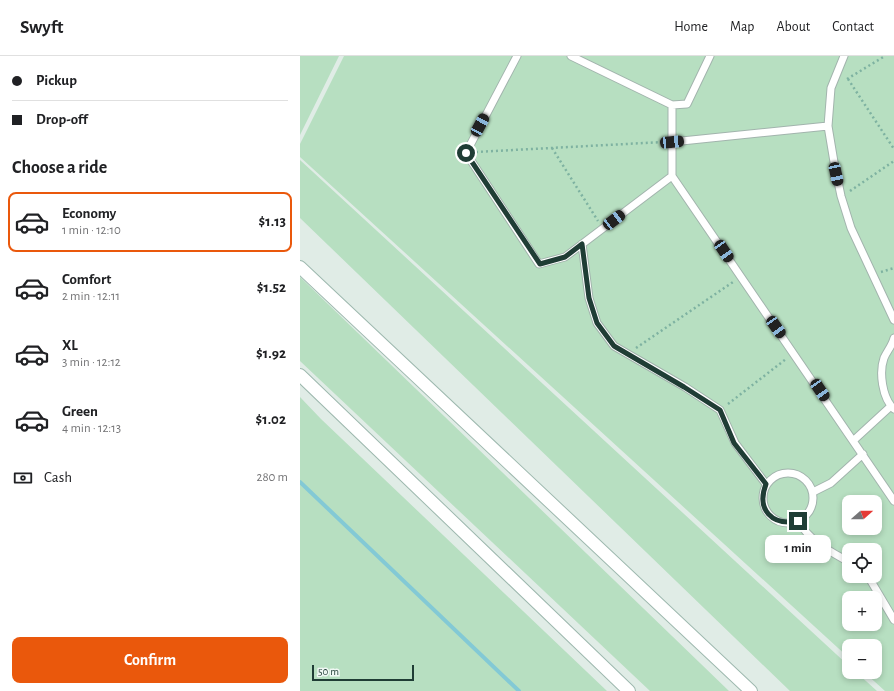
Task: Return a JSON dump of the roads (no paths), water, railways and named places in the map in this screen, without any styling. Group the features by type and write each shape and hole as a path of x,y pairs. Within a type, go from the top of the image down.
{"main road":[{"path":"300,267 751,691"},
{"path":"300,375 629,691"}],"lane":[{"path":"517,56 466,153 540,264 565,257 672,176"},
{"path":"571,56 672,105 686,104 710,56"},
{"path":"844,56 831,88 828,126 841,196 851,228 894,320"},
{"path":"672,105 672,176 864,454 894,500"},
{"path":"672,142 828,126"},
{"path":"582,244 589,298 597,323 614,346 720,410 734,443 766,484"},
{"path":"854,440 892,407 884,392 882,373 885,356 894,338"},
{"path":"813,492 831,483 864,454"},
{"path":"792,473 803,478 809,484 813,492 813,501 810,510 805,517 798,521 786,523 774,519 768,514 764,506 762,497 766,484 779,474 792,473"},
{"path":"798,521 807,536 828,551 842,558"},
{"path":"872,583 894,620"}],"waterway":[{"path":"300,482 519,691"}]}
